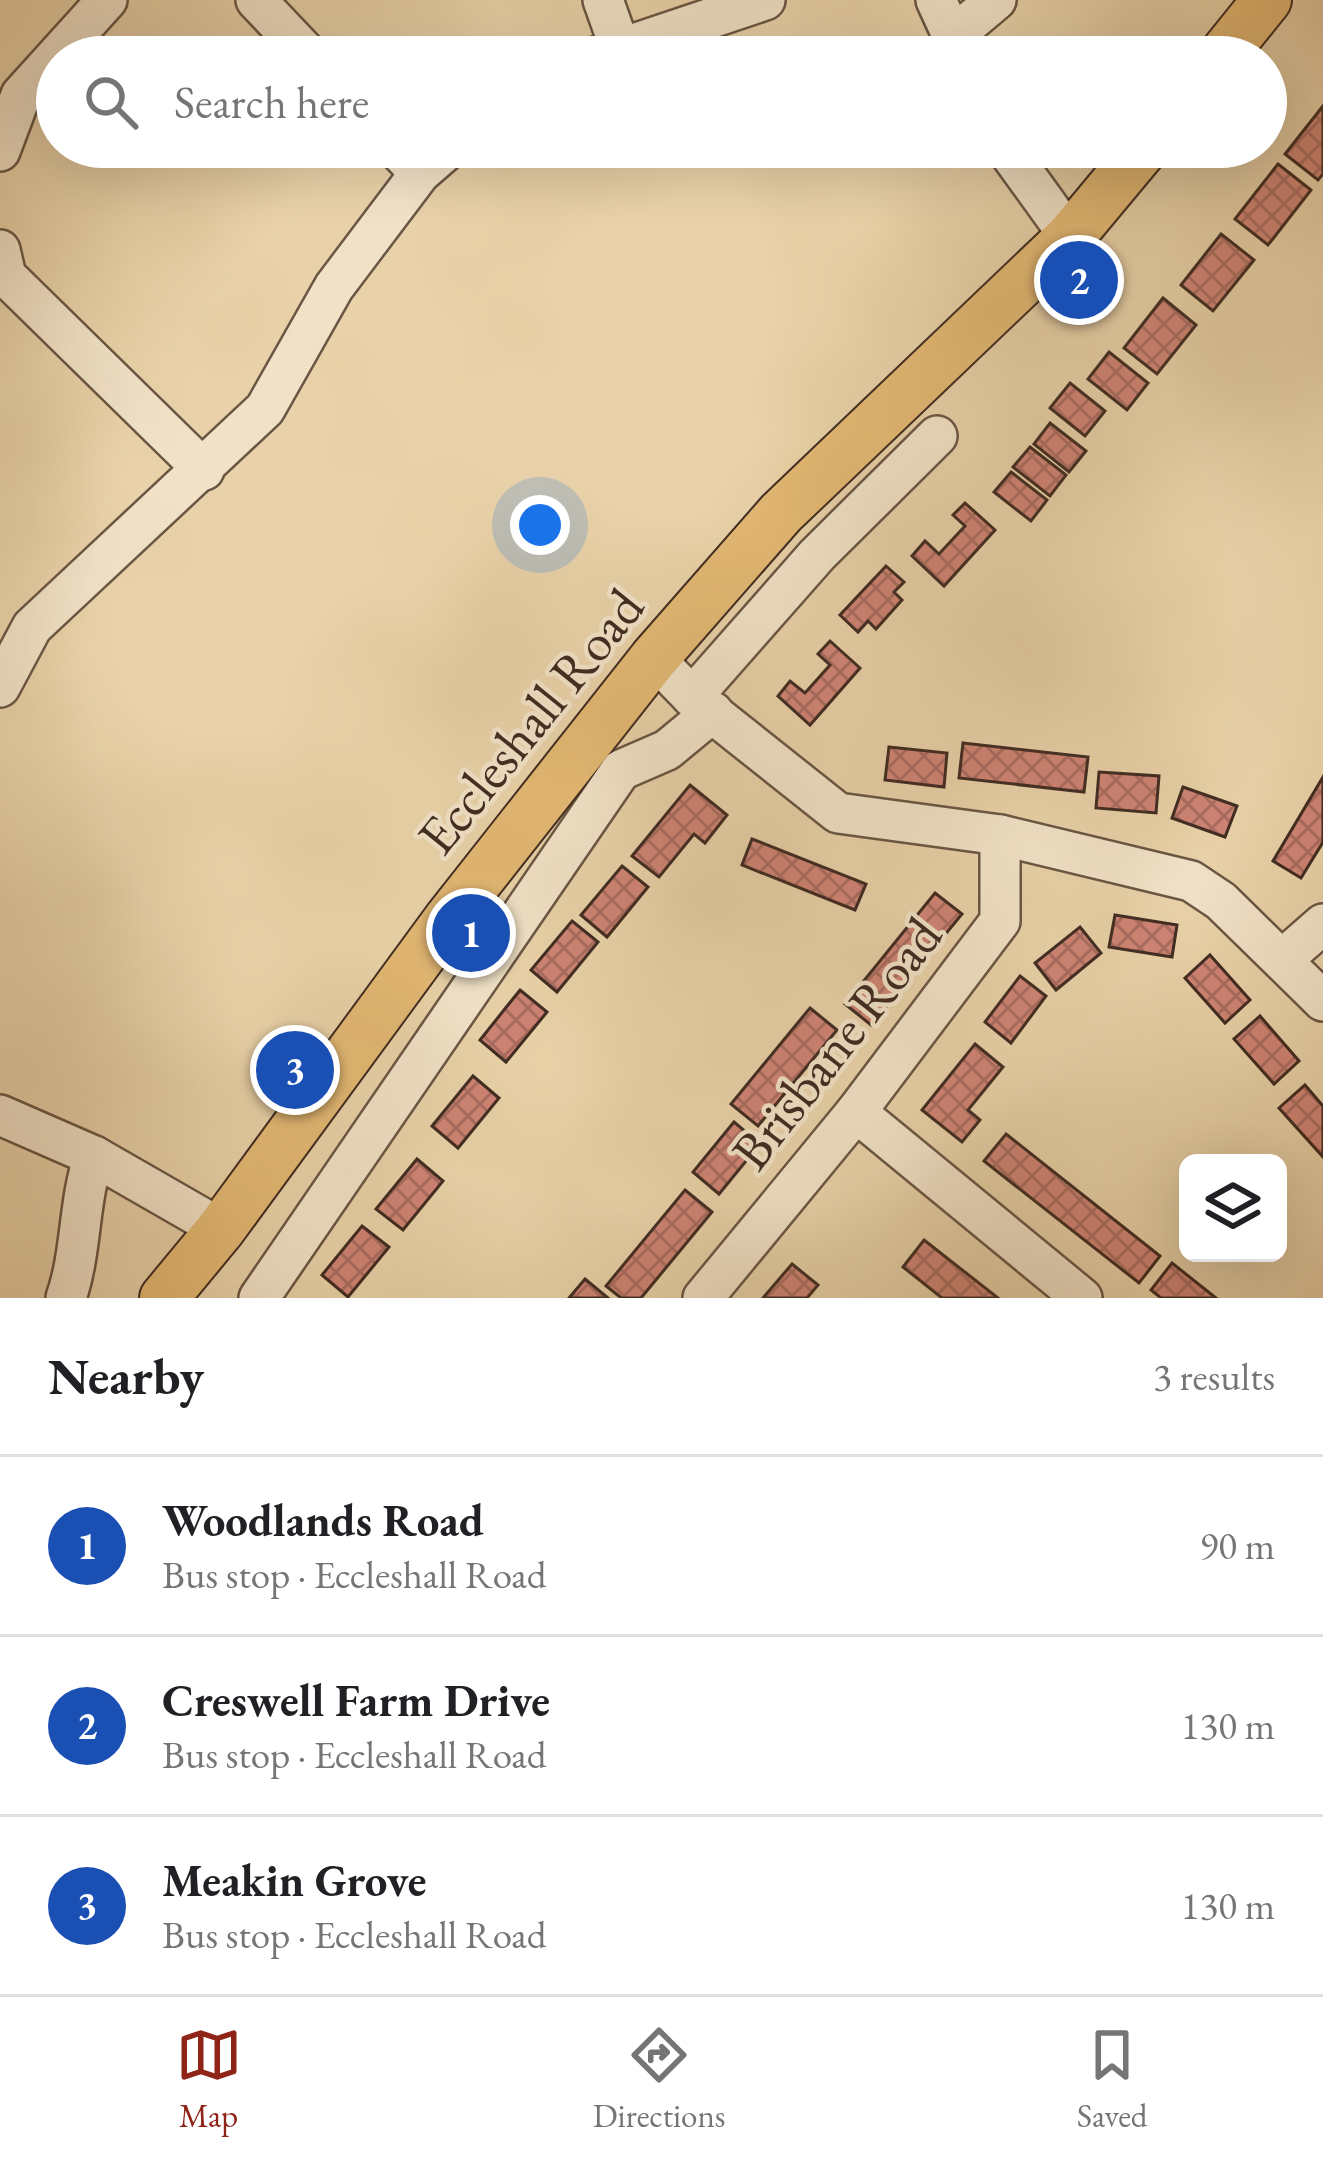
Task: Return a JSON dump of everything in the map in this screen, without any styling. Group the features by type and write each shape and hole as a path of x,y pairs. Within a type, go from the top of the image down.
{"main road":[{"path":"1238,36 1268,0"},
{"name":"Eccleshall Road","path":"164,1298 221,1229 449,919 654,658 781,513 1070,237 1128,168"}],"street":[{"path":"68,36 107,0"},
{"path":"256,0 290,36"},
{"path":"603,0 606,36"},
{"path":"653,36 765,0"},
{"path":"936,0 952,36"},
{"path":"966,36 996,0"},
{"path":"0,151 11,88 36,65"},
{"path":"0,687 32,627 265,409 402,168"},
{"path":"1020,168 1070,237"},
{"path":"2,268 204,470"},
{"name":"Eccleshall Road","path":"259,1298 621,770 668,750 817,555 937,436"},
{"path":"781,513 817,555"},
{"path":"654,658 703,705 838,813 1000,835 1191,881 1283,959 1323,1001"},
{"name":"Brisbane Road","path":"703,1298 856,1112 1000,921 1000,835"},
{"path":"1283,959 1323,924"},
{"path":"856,1112 1082,1298"},
{"path":"0,1115 94,1156 221,1229"},
{"path":"66,1298 77,1267 85,1183 94,1156"}],"building":[{"path":"1323,106 1323,174 1318,180 1287,151"},
{"path":"1275,168 1283,168 1311,190 1268,245 1235,219"},
{"path":"1221,234 1254,260 1213,311 1181,285"},
{"path":"1163,298 1196,325 1157,374 1124,348"},
{"path":"1109,352 1148,383 1127,410 1088,379"},
{"path":"1070,383 1105,411 1085,436 1050,408"},
{"path":"1050,423 1086,451 1069,472 1034,444"},
{"path":"1030,447 1066,475 1050,496 1013,467"},
{"path":"1011,472 1047,500 1031,521 994,492"},
{"path":"965,503 995,530 944,586 912,556 925,541 939,554 965,526 953,515"},
{"path":"886,566 904,582 894,592 902,600 876,629 868,621 858,632 840,615"},
{"path":"830,641 860,668 810,725 778,696 790,681 805,693 830,665 818,654"},
{"path":"963,743 1088,757 1084,792 959,778"},
{"path":"889,747 947,753 944,787 885,780"},
{"path":"1099,772 1159,776 1156,813 1096,808"},
{"path":"1323,777 1323,842 1301,878 1273,861"},
{"path":"690,785 727,815 705,843 694,834 659,877 632,856"},
{"path":"1183,787 1237,806 1225,837 1172,818"},
{"path":"752,839 866,884 855,910 742,865"},
{"path":"622,866 648,887 607,937 581,915"},
{"path":"935,893 962,914 871,1025 845,1004"},
{"path":"1115,915 1177,925 1172,957 1109,947"},
{"path":"572,921 598,942 557,992 531,970"},
{"path":"1080,927 1101,953 1056,990 1035,963"},
{"path":"1210,955 1250,1000 1225,1023 1185,978"},
{"path":"1020,976 1046,996 1011,1043 985,1022"},
{"path":"520,990 547,1012 506,1062 480,1040"},
{"path":"810,1008 837,1030 758,1126 731,1104"},
{"path":"1260,1016 1299,1061 1274,1084 1234,1039"},
{"path":"975,1044 1003,1067 968,1110 980,1120 962,1142 922,1110"},
{"path":"473,1076 499,1098 458,1148 432,1126"},
{"path":"1305,1085 1323,1106 1323,1157 1279,1108"},
{"path":"734,1122 760,1144 719,1194 693,1172"},
{"path":"1006,1134 1160,1256 1139,1283 984,1161"},
{"path":"417,1159 443,1181 403,1230 376,1209"},
{"path":"685,1190 712,1212 641,1298 621,1298 606,1286"},
{"path":"362,1226 389,1247 348,1297 322,1275"},
{"path":"924,1240 998,1298 942,1298 903,1267"},
{"path":"1172,1263 1216,1298 1161,1298 1151,1290"},
{"path":"792,1264 818,1285 807,1298 763,1298"},
{"path":"585,1279 608,1298 569,1298"}],"place":[{"name":"Creswell Farm Drive","path":"1079,280"},
{"name":"Woodlands Road","path":"471,933"},
{"name":"Meakin Grove","path":"295,1070"}]}
